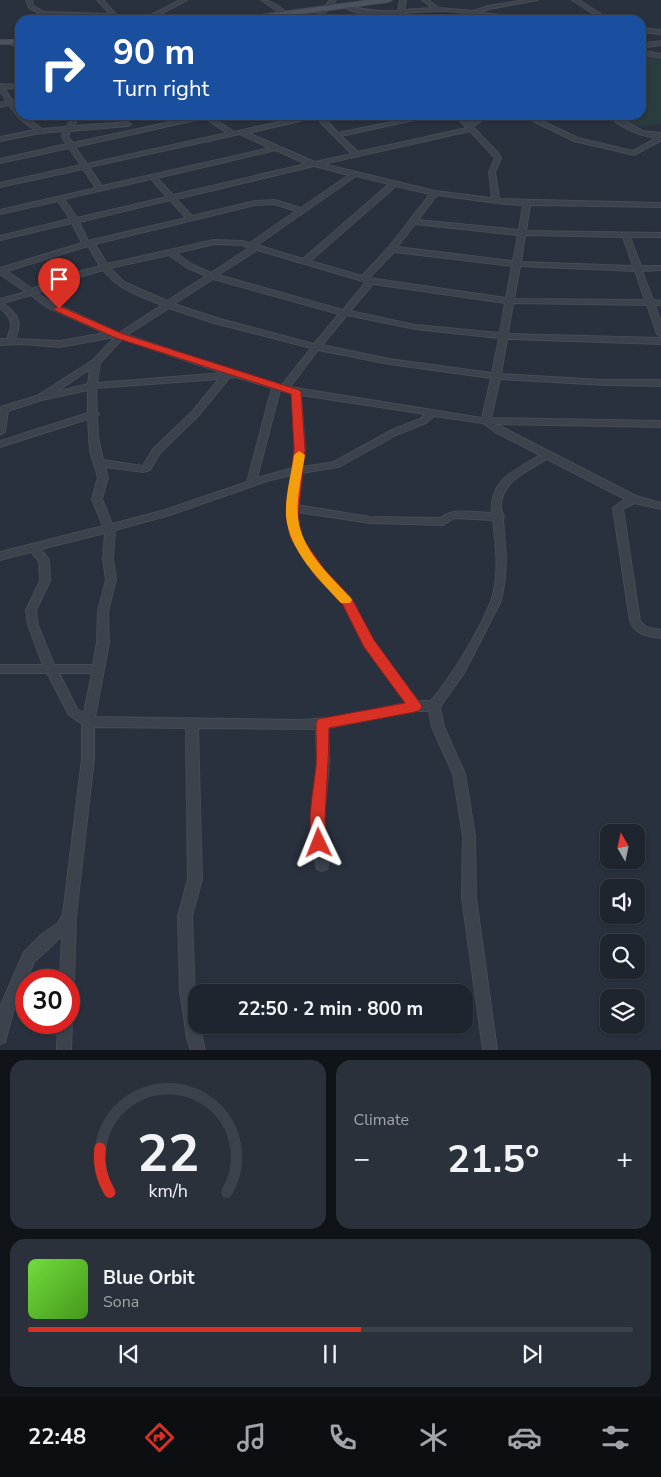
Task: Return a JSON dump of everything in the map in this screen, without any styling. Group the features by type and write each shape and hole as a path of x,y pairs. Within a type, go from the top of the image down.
{"street":[{"path":"29,0 33,8 42,14 84,15"},
{"path":"100,0 114,15"},
{"path":"155,15 184,0"},
{"path":"264,0 284,15"},
{"path":"320,15 327,9 333,0"},
{"path":"297,15 388,0"},
{"path":"402,15 401,12 403,0"},
{"path":"425,0 442,15"},
{"path":"346,6 356,12 377,14 438,10 477,15 488,8 535,0"},
{"path":"575,0 600,15"},
{"path":"646,30 661,32"},
{"path":"0,42 15,42"},
{"path":"9,42 15,44"},
{"path":"646,44 661,42"},
{"path":"646,53 661,56"},
{"path":"0,86 15,87"},
{"path":"0,86 15,109"},
{"path":"0,104 15,101"},
{"path":"27,120 45,130 65,137"},
{"path":"74,120 67,128 65,137 100,188"},
{"path":"127,120 134,132"},
{"path":"0,161 186,120"},
{"path":"215,120 237,133 314,164 435,193 527,204 661,205"},
{"path":"0,185 296,120"},
{"path":"324,120 357,155"},
{"path":"337,135 410,120"},
{"path":"463,120 494,150 497,156 492,172 496,201"},
{"path":"0,238 471,128 480,120"},
{"path":"534,120 576,140 634,153 657,142 658,136 618,120"},
{"path":"0,139 45,130 128,124"},
{"path":"0,212 277,148"},
{"path":"40,398 96,362 117,335 213,275 300,210 356,174"},
{"path":"152,176 191,219"},
{"path":"304,262 395,183"},
{"path":"251,483 259,460 270,406 286,389 315,348 344,313 435,193"},
{"path":"60,198 88,244 118,282 167,305 223,323 315,348 396,364 496,377 582,383 661,383"},
{"path":"1,270 58,251 266,201 300,210"},
{"path":"486,421 496,377 527,204"},
{"path":"412,222 522,233 661,235"},
{"path":"626,235 637,269 652,303 661,334"},
{"path":"10,340 16,321 14,316 0,302 30,293 69,277 214,242 234,242 253,246 368,280 510,301 661,303"},
{"path":"392,249 516,265 661,268"},
{"path":"170,252 179,261 213,275 344,313 402,324 503,336 569,340 661,341"},
{"path":"1,270 30,293 48,304 117,335 286,389 432,414 486,421 661,424"},
{"path":"0,335 10,340"},
{"path":"0,342 10,340 60,344 117,335"},
{"path":"68,969 70,915 88,759 88,722 103,643 103,611 111,580 108,560 110,529 98,504 103,477 94,444 92,386 96,362"},
{"path":"0,432 2,409 40,398 92,386 237,374"},
{"path":"99,463 147,468 156,452 196,414 226,376"},
{"path":"286,389 300,450 292,508 296,538 320,573 348,603 369,644 415,706"},
{"path":"0,444 94,414"},
{"path":"0,556 110,529 189,506 251,483 340,464 395,432 432,414"},
{"path":"486,421 490,425 633,499 661,506"},
{"path":"34,548 44,560 46,581 32,610 33,625 43,654 53,670 73,712 88,722 192,724 322,723 338,722 415,706 434,706 452,682 496,600 499,588 501,544 498,492 505,484 547,455"},
{"path":"633,499 618,508 635,621 637,627 641,630 661,634"},
{"path":"292,508 341,517 386,521 443,522 448,517 454,515 498,517"},
{"path":"0,669 98,669"},
{"path":"434,706 438,727 459,774 469,836 469,898 490,1050"},
{"path":"322,723 323,763 318,820 322,865"},
{"path":"192,724 195,879 185,916 187,991 194,1038 198,1050"},
{"path":"0,1037 3,1015 29,958 46,940 63,927 70,915"},
{"path":"64,1050 65,1034"}],"shaded area":[{"path":"646,56 661,60 661,124 648,126 623,120 646,120"}],"slow traffic":[{"path":"299,455 292,504 292,517 296,538 302,548 312,558 320,573 346,600"}],"route":[{"path":"59,309 120,336 296,392 300,450 292,504 292,517 296,538 302,548 312,558 320,573 340,592 348,603 369,644 415,706 338,722 322,723 323,763 318,820 319,843"}]}
